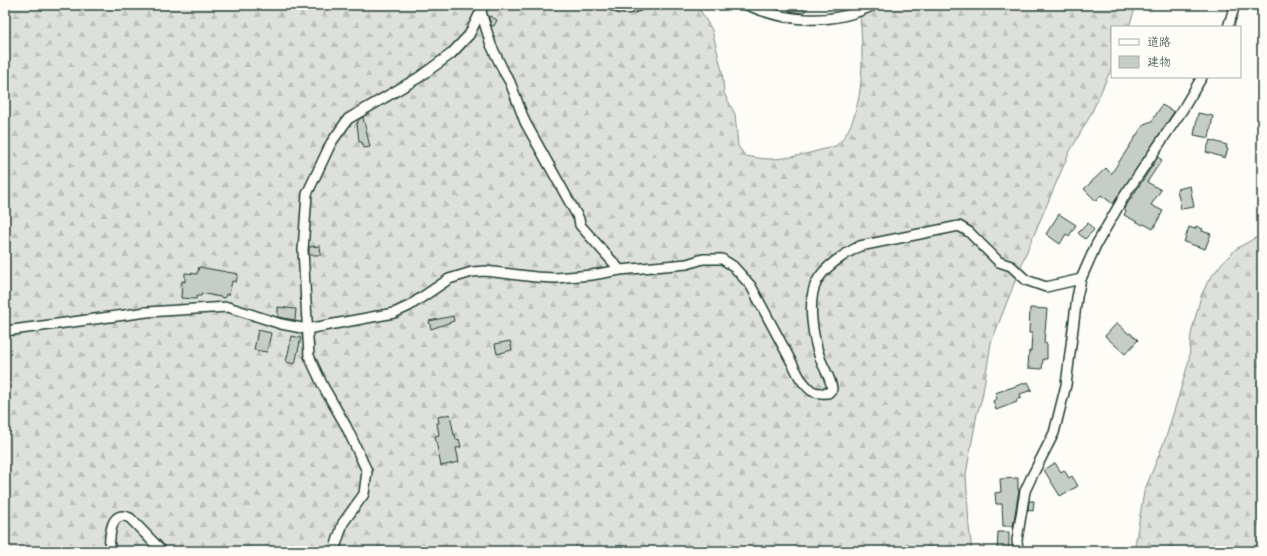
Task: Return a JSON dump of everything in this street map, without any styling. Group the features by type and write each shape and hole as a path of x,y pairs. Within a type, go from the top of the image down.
{"street":[{"path":"612,5 619,9 633,8 641,5"},
{"path":"747,5 776,15 813,20 835,18 861,11 874,5"},
{"path":"1228,26 1235,5"},
{"path":"482,8 491,45 510,82 525,122 579,219 580,225 620,270"},
{"path":"334,551 343,523 364,494 367,471 346,426 323,386 309,356 303,250 307,194 331,143 348,119 418,78 451,54 469,36 482,8"},
{"path":"1018,551 1017,540 1025,491 1054,434 1066,385 1077,297 1081,279 1096,245 1125,195 1183,109 1201,78"},
{"path":"5,331 147,312 228,307 281,324 308,329 394,314 409,306 448,280 472,272 485,271 555,278 687,264 702,259 722,259 733,266 751,286 770,318 800,378 810,390 818,394 828,393 832,390 831,382 820,357 812,327 812,295 816,282 826,270 846,253 860,246 959,226 969,232 999,262 1011,266 1026,280 1046,287 1081,279"},
{"path":"110,551 111,527 114,521 119,517 125,516 130,518 162,551"}],"green space":[{"path":"5,5 697,5 712,30 722,71 724,93 735,114 738,146 745,156 770,159 797,156 833,147 838,144 848,131 859,97 861,78 862,39 859,5 1136,5 1129,26 1111,26 1111,69 1091,114 1069,153 1024,258 991,343 982,398 977,414 966,474 972,551 5,551"},
{"path":"1262,234 1262,551 1134,551 1144,492 1166,437 1182,385 1189,360 1191,334 1201,296 1208,281 1222,263 1236,249"}],"building":[{"path":"793,5 810,5 803,13 788,11"},
{"path":"490,16 497,20 494,26 491,25 489,18"},
{"path":"1162,105 1174,112 1113,204 1101,195 1096,201 1084,189 1106,168 1111,174 1144,124 1152,121"},
{"path":"1198,113 1213,116 1209,138 1194,135"},
{"path":"363,117 370,147 363,148 362,142 359,142 357,123 358,120"},
{"path":"1210,140 1227,145 1226,148 1228,149 1225,158 1206,152"},
{"path":"1158,157 1162,160 1147,182 1161,190 1151,205 1163,211 1153,229 1124,215 1126,211 1124,209"},
{"path":"1190,186 1194,207 1181,209 1177,189"},
{"path":"1059,214 1076,225 1069,236 1066,234 1060,244 1046,234"},
{"path":"1088,223 1094,230 1085,239 1078,233"},
{"path":"1196,226 1203,229 1202,231 1211,234 1205,249 1184,242 1189,227 1195,229"},
{"path":"320,246 321,255 309,255 309,247"},
{"path":"199,267 238,274 236,282 232,281 229,295 226,294 225,298 201,293 201,296 197,296 196,299 181,298 182,281 185,282 185,273 197,274"},
{"path":"278,307 296,309 295,320 278,317"},
{"path":"1030,308 1047,309 1044,343 1047,344 1047,359 1043,359 1042,369 1028,368 1032,333 1029,333"},
{"path":"453,316 454,321 431,329 429,321"},
{"path":"1117,323 1138,340 1125,354 1105,336"},
{"path":"258,330 271,333 267,352 254,350"},
{"path":"292,336 301,338 295,364 286,362"},
{"path":"510,341 512,350 497,354 495,344"},
{"path":"1028,382 1032,390 1020,394 1021,398 1016,400 1017,402 996,410 993,401 997,399 995,393"},
{"path":"450,414 454,435 455,434 456,440 459,439 461,447 456,448 459,462 441,466 435,436 439,435 437,423 439,423 438,417"},
{"path":"1055,463 1061,472 1064,470 1069,478 1072,476 1078,486 1060,496 1044,470"},
{"path":"1018,478 1019,490 1013,526 1003,526 1002,504 996,504 995,493 1001,492 1000,479"},
{"path":"1029,501 1034,501 1033,511 1028,510"},
{"path":"998,532 1009,532 1009,551 997,551"}]}
